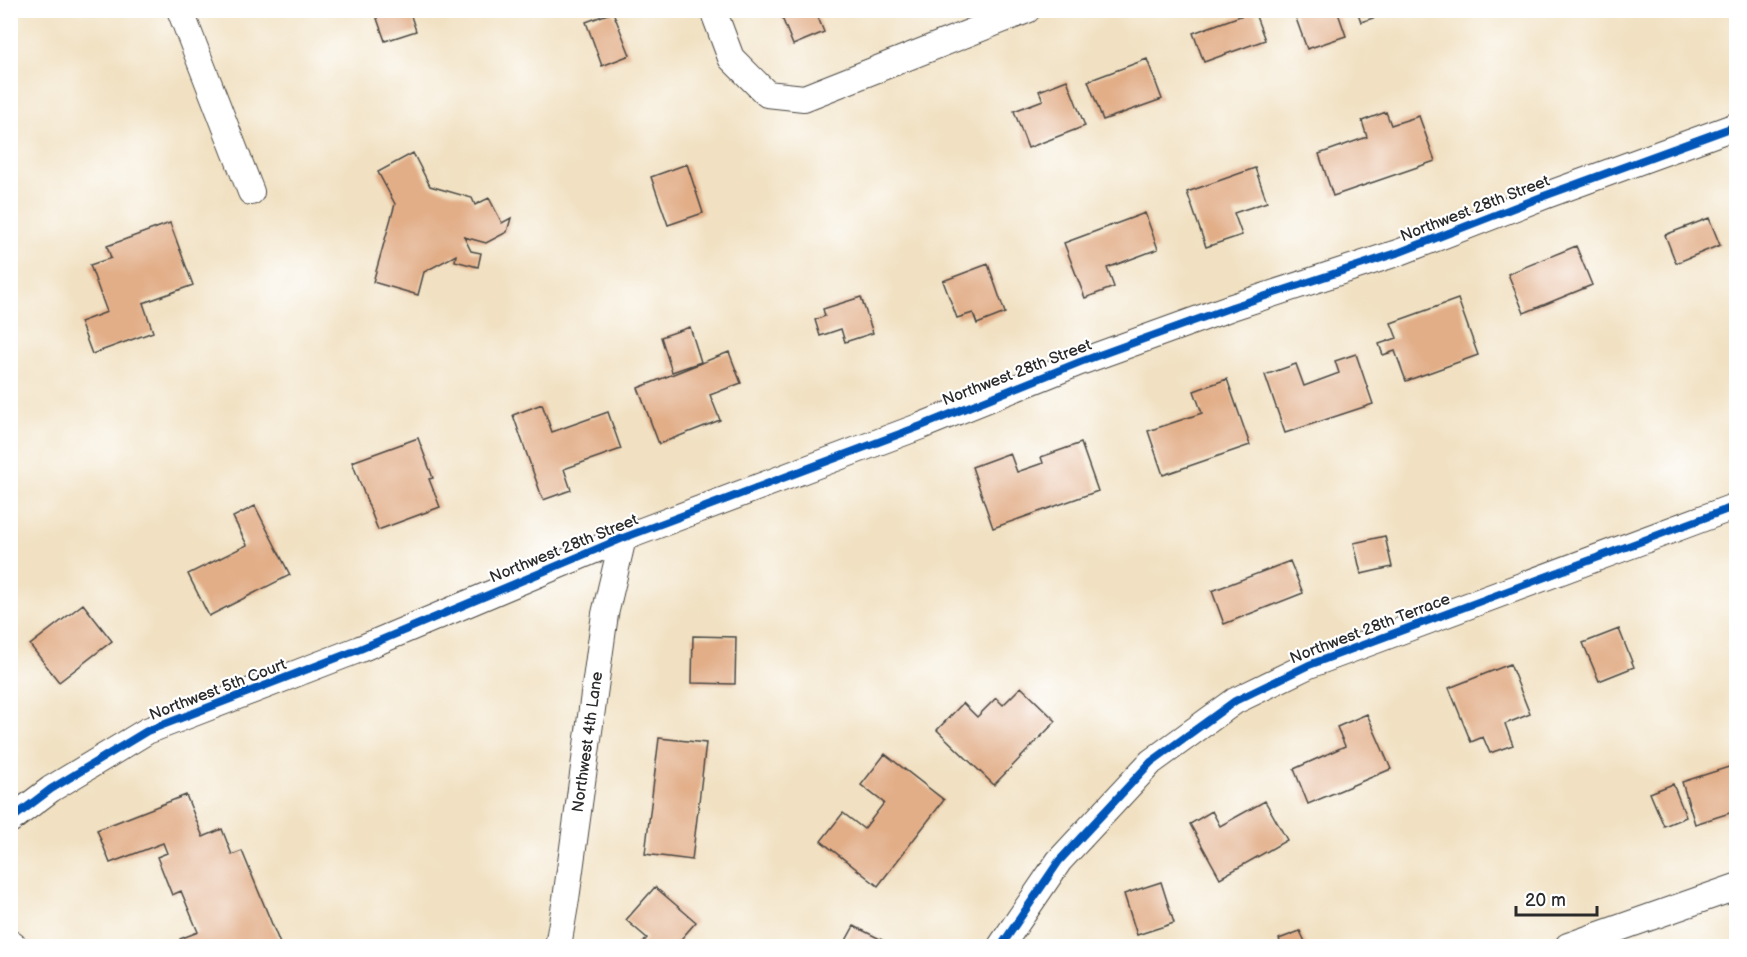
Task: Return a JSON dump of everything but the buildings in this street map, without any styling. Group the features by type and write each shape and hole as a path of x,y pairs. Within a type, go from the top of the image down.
{"street":[{"path":"180,10 251,192"},
{"path":"713,10 731,58 767,94 804,98 1027,10"},
{"name":"Northwest 28th Street","path":"316,666 623,538 921,426 1080,362 1233,307 1400,252 1544,196 1737,126"},
{"name":"Northwest 28th Terrace","path":"1000,946 1059,861 1151,762 1235,701 1309,665 1737,506"},
{"name":"Northwest 4th Lane","path":"558,946 605,614 623,538"},
{"name":"Northwest 5th Court","path":"10,820 51,789 147,731 316,666"},
{"path":"1568,946 1737,886"},
{"path":"10,943 14,946"}],"cycle path":[{"path":"10,820 51,789 147,731 360,649 623,538 921,426 1080,362 1232,307 1400,252 1544,196 1736,126"},
{"path":"1001,946 1059,861 1151,762 1235,701 1309,665 1736,506"}]}
